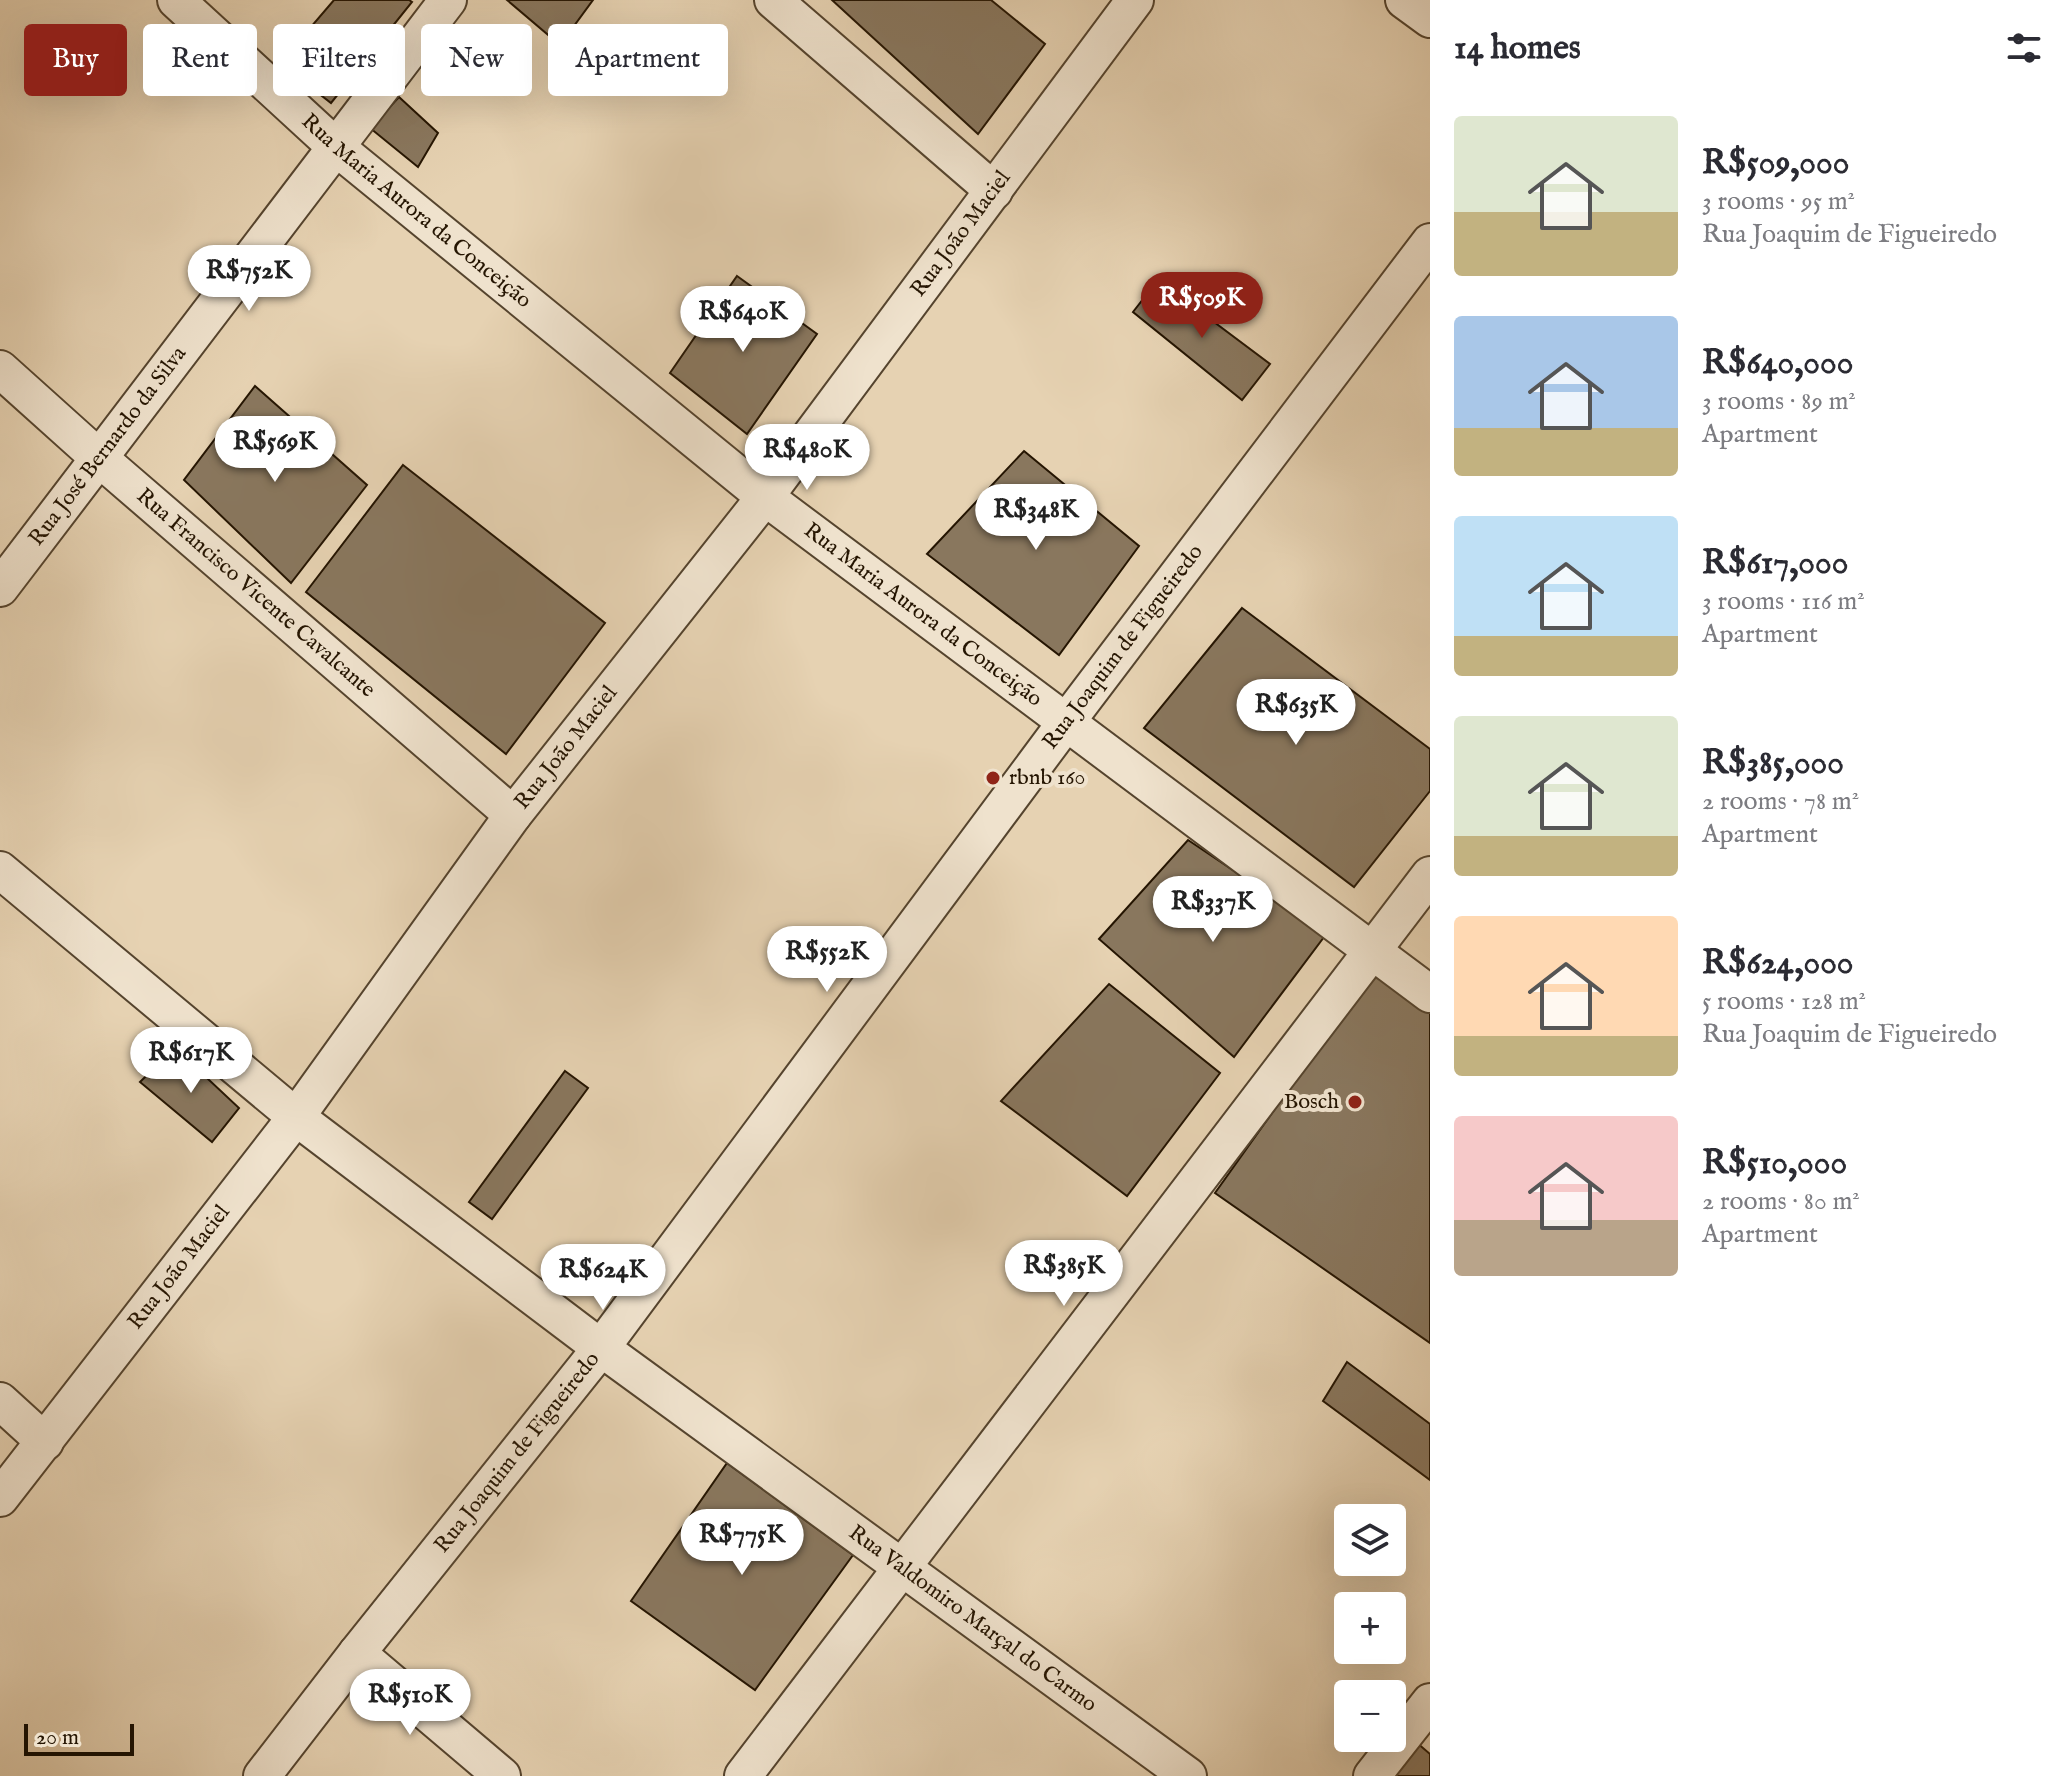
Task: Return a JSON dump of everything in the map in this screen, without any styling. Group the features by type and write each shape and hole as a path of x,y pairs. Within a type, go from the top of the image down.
{"street":[{"name":"Rua Maria Aurora da Conceição","path":"176,0 337,148 765,497 1430,994"},
{"name":"Rua José Bernardo da Silva","path":"0,588 448,0"},
{"path":"773,0 994,191"},
{"name":"Rua João Maciel","path":"0,1498 296,1117 513,815 765,497 1135,0"},
{"path":"1404,0 1430,19"},
{"name":"Rua Joaquim de Figueiredo","path":"262,1776 601,1348 1067,721 1430,242"},
{"name":"Rua Francisco Vicente Cavalcante","path":"0,369 513,815"},
{"name":"Rua Valdomiro Marçal do Carmo","path":"0,870 296,1117 601,1348 1188,1776"},
{"path":"743,1776 1430,875"},
{"path":"0,1401 45,1442"},
{"path":"357,1653 502,1776"},
{"path":"1372,1776 1430,1702"}],"building":[{"path":"334,0 412,2 394,24 313,24"},
{"path":"507,0 593,0 575,24 548,24 548,35"},
{"path":"832,0 991,0 1045,44 978,134"},
{"path":"322,96 337,96 331,103"},
{"path":"399,97 438,133 418,167 370,128"},
{"path":"737,276 817,334 747,434 670,373"},
{"path":"1158,280 1270,364 1242,400 1133,312"},
{"path":"255,386 367,485 291,583 184,480"},
{"path":"1024,451 1139,546 1059,655 927,554"},
{"path":"403,465 605,623 506,754 306,592"},
{"path":"1242,608 1430,749 1430,791 1354,887 1144,728"},
{"path":"1188,840 1327,933 1234,1057 1099,939"},
{"name":"Bosch","path":"1374,970 1430,1011 1430,1343 1215,1193"},
{"path":"1109,984 1220,1073 1127,1196 1001,1101"},
{"path":"175,1048 239,1108 212,1142 140,1082"},
{"path":"565,1071 588,1088 492,1219 469,1202"},
{"path":"1347,1362 1430,1424 1430,1480 1323,1401"},
{"path":"727,1463 853,1555 755,1690 631,1601"},
{"path":"1416,1742 1430,1754 1430,1776 1390,1776"}],"place":[{"name":"rbnb 160","path":"993,778"},
{"name":"Bosch","path":"1355,1102"}]}
